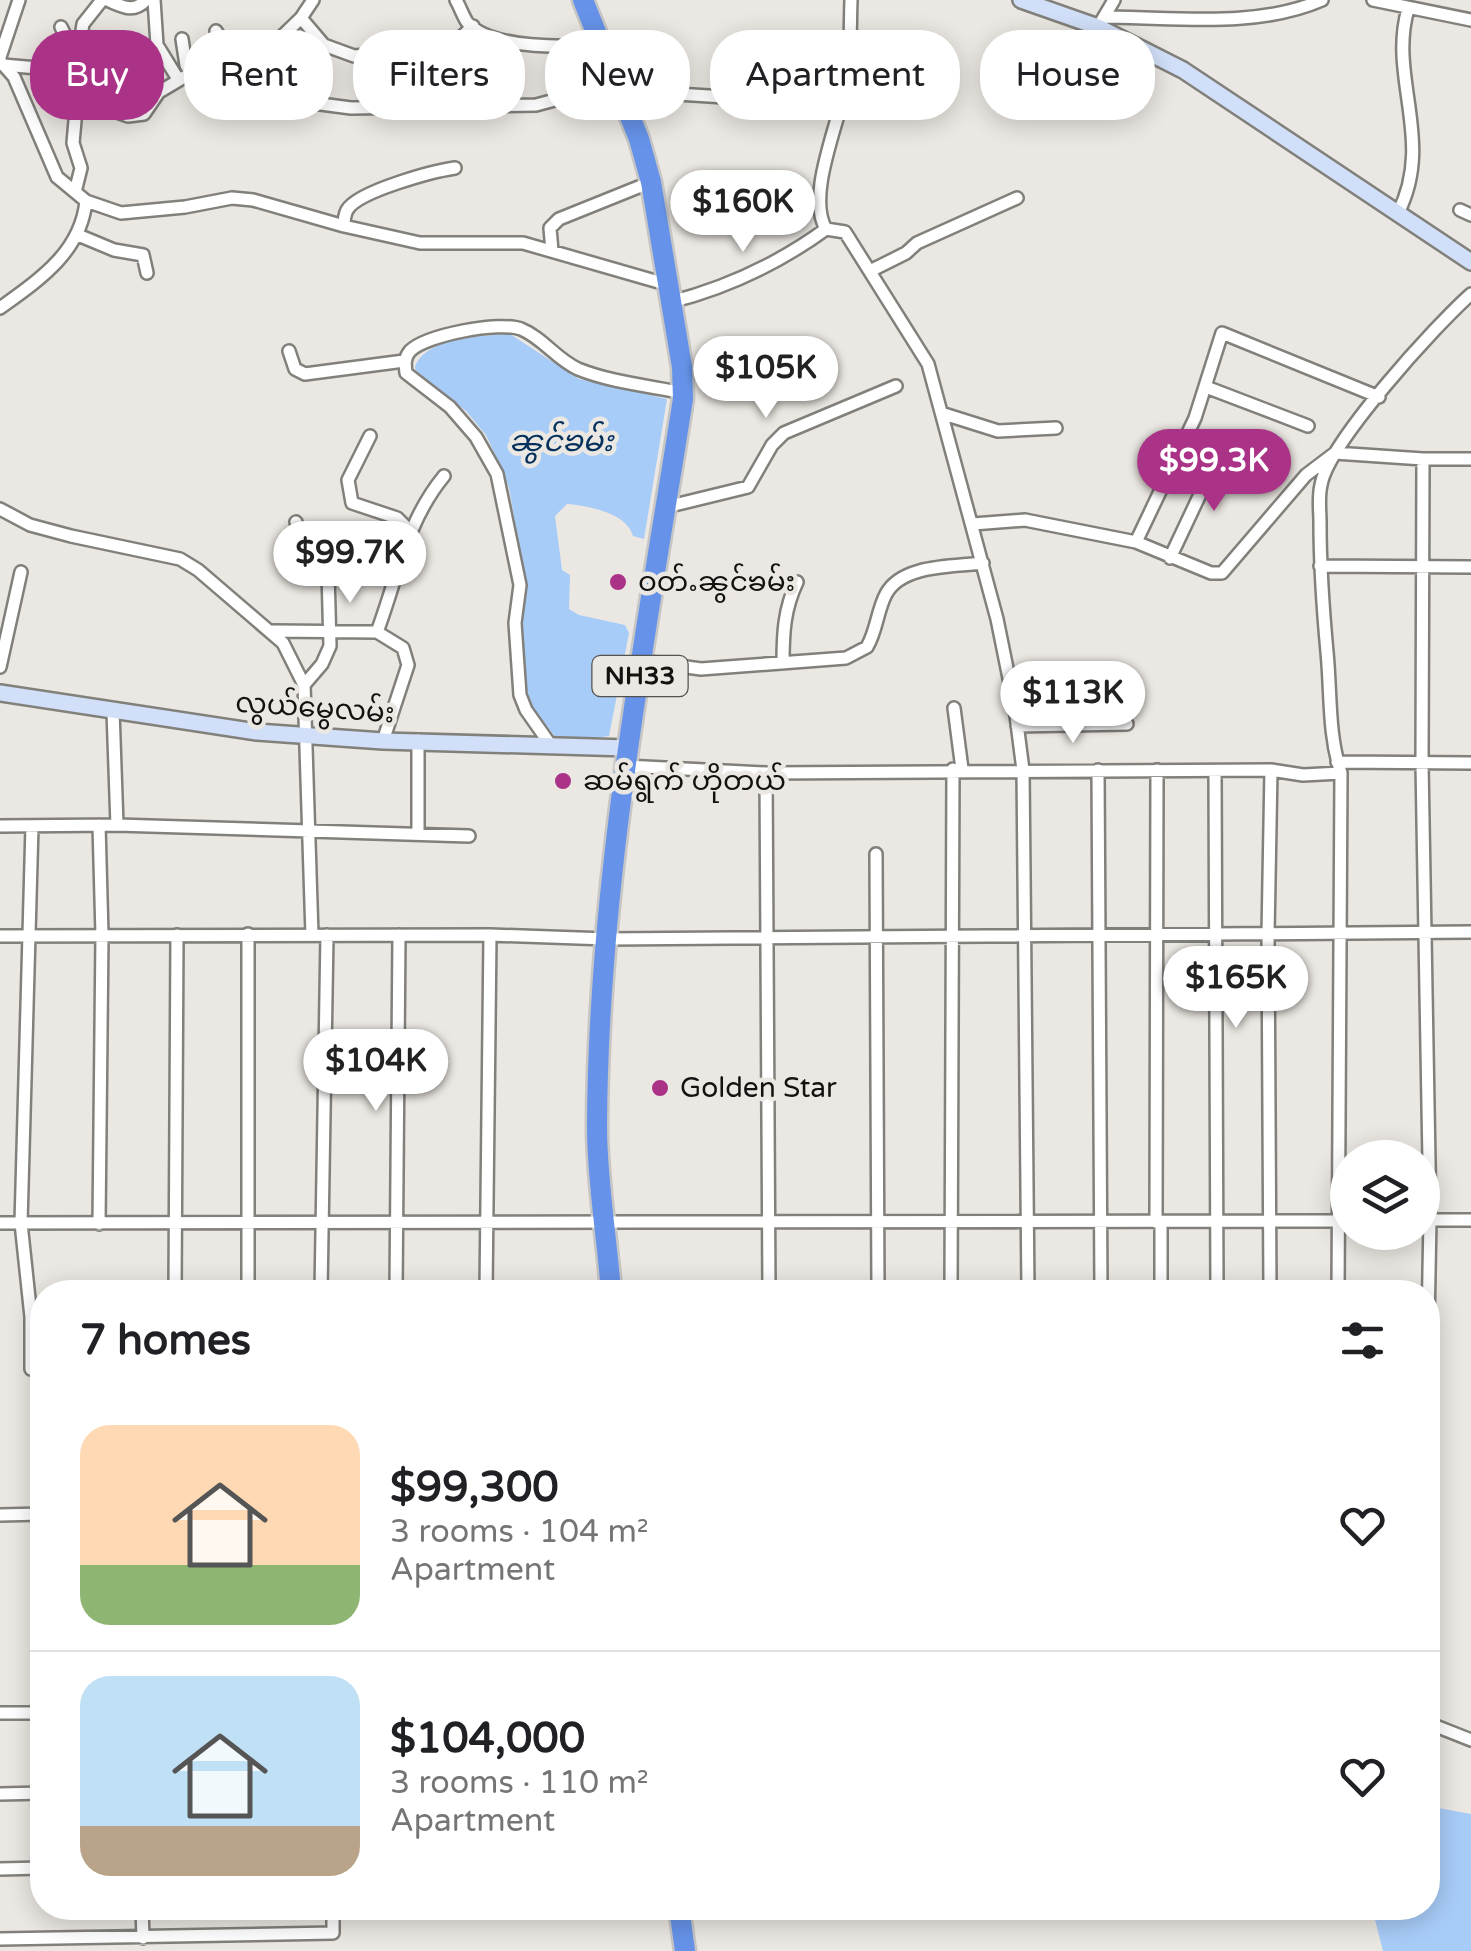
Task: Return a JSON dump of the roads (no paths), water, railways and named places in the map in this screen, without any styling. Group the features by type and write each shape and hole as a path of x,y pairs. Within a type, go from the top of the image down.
{"highway":[{"name":"NH33","path":"583,0 596,30"},
{"name":"NH33","path":"610,1280 597,1131 607,939 627,757 683,393 651,182 632,120"},
{"path":"681,1920 685,1951"}],"street":[{"path":"1,61 19,0"},
{"path":"81,30 82,24 104,0 129,9 150,0 157,45 178,79"},
{"path":"289,30 313,0"},
{"path":"456,0 472,26 521,44 545,47"},
{"path":"826,229 821,222 818,198 848,77 851,0"},
{"path":"1020,0 1101,22 1183,70 1470,257"},
{"path":"1101,22 1114,0"},
{"path":"1166,17 1168,0"},
{"path":"1101,22 1166,17 1225,19 1297,10 1322,0"},
{"path":"1372,0 1471,20"},
{"path":"1398,213 1411,174 1411,101 1400,37 1408,9"},
{"path":"301,18 324,46 354,56 429,50 455,43 472,26"},
{"path":"182,39 184,52"},
{"path":"1,61 30,65"},
{"path":"1,61 14,77 57,177 80,197 121,214 184,208 232,198 254,200 420,243 502,241 552,251 670,293 735,282 789,256 826,229 845,232 928,364 983,563 1017,726 1023,770 1028,1280"},
{"path":"164,88 184,76"},
{"path":"333,106 545,102"},
{"path":"0,308 38,280 78,235 84,222 81,168 73,143 74,120"},
{"path":"344,226 352,204 393,183 455,168"},
{"path":"552,251 550,228 559,219 651,182"},
{"path":"870,271 917,243 1017,198"},
{"path":"78,235 114,250 143,256 147,272"},
{"path":"1342,1140 1339,768 1329,710 1320,566 1321,479 1335,453 1378,396 1433,331 1471,294"},
{"path":"552,747 520,695 515,624 520,585 497,474 476,437 450,406 406,373 404,361 410,351 424,343 454,333 503,326 520,329 579,369 683,393"},
{"path":"1136,542 1206,387 1222,333 1378,396"},
{"path":"289,351 294,369 305,374 404,361"},
{"path":"666,507 748,487 772,444 784,433 896,386"},
{"path":"1206,387 1308,426"},
{"path":"944,414 998,430 1056,428"},
{"path":"370,436 348,480 352,503 396,518 410,530"},
{"path":"1170,558 1220,452"},
{"path":"973,524 1025,520 1136,542 1212,574 1222,573 1306,475 1335,453 1423,460 1471,459"},
{"path":"1423,460 1425,1140"},
{"path":"377,632 410,530 424,500 444,476"},
{"path":"0,510 30,525 180,560 198,570 283,644 304,685 312,935"},
{"path":"296,522 306,548 324,555 332,633 322,664 304,685"},
{"path":"642,661 702,669 858,655 874,636 887,592 897,580 910,574 983,563"},
{"path":"1320,566 1471,567"},
{"path":"0,667 20,572"},
{"path":"783,663 783,626 797,582"},
{"path":"272,631 377,632 403,648 408,656 406,676 384,740"},
{"name":"လွယ်မွေလမ်း","path":"0,693 307,736 552,747 627,757"},
{"path":"951,1280 951,936 957,769 954,708"},
{"path":"113,711 118,825"},
{"path":"1017,726 1127,724"},
{"path":"418,740 418,834"},
{"path":"627,757 766,772 1272,770 1303,775 1339,768 1471,762"},
{"path":"1098,770 1101,1280"},
{"path":"1157,770 1160,1280"},
{"path":"1270,1280 1268,934 1272,770"},
{"path":"1216,771 1217,1280"},
{"path":"766,772 769,1280"},
{"path":"99,825 99,1224"},
{"path":"0,826 118,825 469,836"},
{"path":"30,1300 21,1224 32,826"},
{"path":"876,854 878,1280"},
{"path":"0,936 490,934 607,939 1471,932"},
{"path":"175,1280 177,934"},
{"path":"248,934 248,1280"},
{"path":"486,1280 490,934"},
{"path":"321,1280 327,935"},
{"path":"396,1280 399,935"},
{"path":"1440,1220 1471,1220"},
{"path":"0,1223 1330,1221"},
{"path":"1339,1280 1340,1250"},
{"path":"1427,1250 1427,1280"},
{"path":"0,1515 30,1514"},
{"path":"0,1714 30,1713"},
{"path":"1440,1728 1471,1740"},
{"path":"0,1794 30,1793"},
{"path":"0,1868 30,1868"},
{"path":"142,1920 143,1938"},
{"path":"0,1939 333,1933 333,1920"}],"water":[{"name":"ၼွင်ၶမ်း","path":"510,334 579,379 667,399 644,539 633,536 615,516 596,509 567,504 555,516 562,570 570,575 569,609 579,615 625,625 629,633 609,736 560,743 531,706 525,684 522,621 527,591 509,488 486,435 466,411 416,373 421,357 443,344"},
{"path":"1440,1808 1471,1814 1471,1951 1383,1951 1375,1920 1440,1920"}],"place":[{"name":"ဝတ်ႉၼွင်ၶမ်း","path":"618,582"},
{"name":"ဆမ်ရွက် ဟိုတယ်","path":"563,781"},
{"name":"Golden Star","path":"660,1088"}]}
